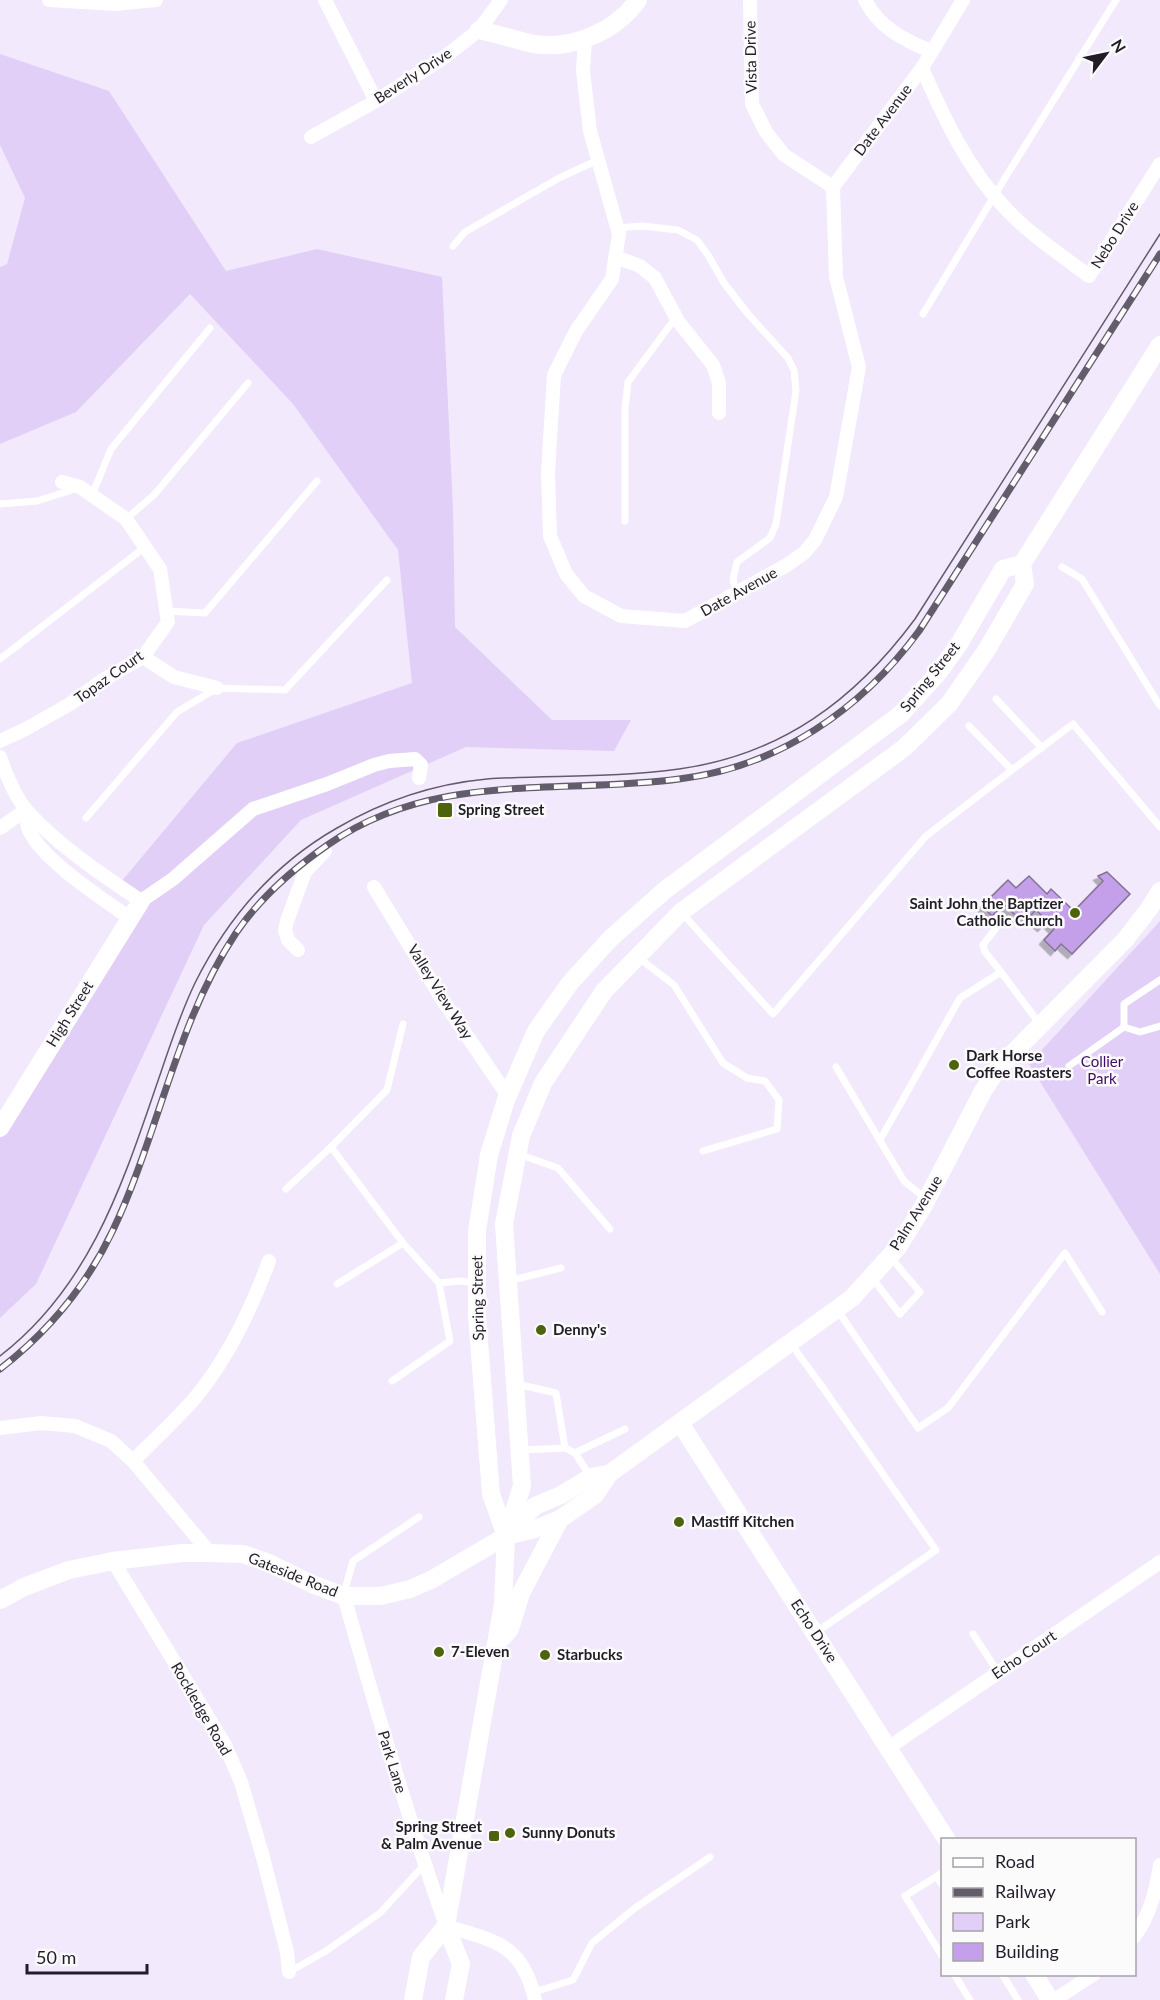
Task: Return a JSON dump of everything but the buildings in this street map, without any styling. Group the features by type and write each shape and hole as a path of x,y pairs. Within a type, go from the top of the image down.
{"main road":[{"path":"479,30 536,44 569,43 585,39 613,24 625,15 638,0"},
{"name":"Spring Street","path":"413,2000 421,1957 446,1926 497,1644 503,1604 506,1536 522,1486 504,1224 521,1136 543,1083 604,991 681,912 904,748 949,704 986,651 1025,584 1022,564 1160,345"},
{"name":"Spring Street","path":"506,1536 491,1494 477,1316 477,1231 489,1155 508,1096 536,1031 570,983 611,938 665,890 901,714 939,672 959,644 1004,569 1022,564"},
{"name":"Palm Avenue","path":"506,1536 535,1506 600,1475 680,1423 852,1298 898,1246 927,1200 983,1091 999,1067 1125,940 1160,891"},
{"name":"High Street","path":"0,1128 141,901"},
{"path":"477,1283 508,1283"},
{"name":"Echo Drive","path":"680,1423 946,1838"},
{"name":"Palm Avenue","path":"506,1536 535,1529 560,1519 595,1495 600,1475"},
{"path":"497,1644 510,1629 521,1593 560,1519"},
{"name":"Gateside Road","path":"0,1600 24,1587 69,1570 182,1553 243,1554 344,1596 381,1596 410,1589 431,1580 506,1536"},
{"path":"446,1926 461,1964 454,2000"},
{"path":"1035,1976 1052,2000"}],"street":[{"path":"49,0 115,4 156,0"},
{"path":"325,0 376,100"},
{"name":"Beverly Drive","path":"311,136 376,100 446,56 479,30 501,0"},
{"name":"Vista Drive","path":"750,0 752,104 766,132 784,155 833,187"},
{"path":"864,0 893,33 912,44 931,51"},
{"name":"Date Avenue","path":"585,39 584,81 590,131 619,234 612,279 576,331 554,375 548,473 550,536 566,574 584,596 621,616 685,621 787,565 804,553 815,540 836,497 859,367 836,277 833,187 922,68 963,0"},
{"path":"922,68 939,107 969,161 995,196"},
{"name":"Nebo Drive","path":"995,196 1042,242 1089,276 1160,165"},
{"path":"615,257 640,266 655,278 676,317 717,372 719,413"},
{"name":"Topaz Court","path":"0,741 69,704 142,657 168,621 160,569 126,519 86,491 62,482"},
{"path":"142,657 174,677 218,688"},
{"path":"0,757 26,810 81,861 141,901 173,879 253,809 389,761 415,759 421,765 419,778"},
{"path":"0,828 26,810"},
{"path":"26,810 28,828 42,849 65,872 130,918"},
{"path":"298,950 288,940 285,930 287,921 305,872 326,851"},
{"name":"Valley View Way","path":"374,887 444,1002 508,1096"},
{"path":"133,1461 194,1399 222,1361 254,1303 269,1261"},
{"path":"0,1428 41,1423 75,1426 111,1441 133,1461 210,1553"},
{"name":"Rockledge Road","path":"113,1562 225,1746 241,1782 287,1952 289,1972"},
{"name":"Echo Court","path":"888,1748 1160,1562"},
{"name":"Park Lane","path":"344,1596 376,1711 424,1865 446,1926"},
{"path":"1136,1934 1146,1919 1155,1894 1160,1865"},
{"path":"446,1926 489,1939 505,1948 523,1964 534,1996"},
{"path":"1052,2000 1091,1976"}],"lane":[{"path":"923,314 1116,0"},
{"path":"453,246 465,232 559,178 598,160"},
{"path":"617,228 642,226 678,230 697,240 724,283 748,314 789,358 794,370 795,400 776,524 770,538 737,562 733,579 736,593"},
{"path":"625,522 625,420 628,382 676,317"},
{"path":"0,504 37,501 86,491 111,449 210,328"},
{"path":"126,519 154,495 248,383"},
{"path":"166,611 205,613 317,481"},
{"path":"0,659 146,547"},
{"path":"1062,567 1082,579 1160,706"},
{"path":"86,818 177,712 218,688 285,690 387,579"},
{"path":"996,699 1042,748"},
{"path":"681,912 773,1014 926,836 1073,724 1160,827"},
{"path":"969,726 1012,770"},
{"path":"996,928 983,945 985,952 1040,1025"},
{"path":"637,957 674,985 723,1063 747,1078 765,1082 779,1100 777,1130 703,1151"},
{"path":"880,1140 960,998 1001,972"},
{"path":"1124,1027 1124,1004 1160,980"},
{"path":"286,1189 387,1090 403,1024"},
{"path":"1124,1027 1140,1032 1160,1026"},
{"path":"1069,1066 1124,1027"},
{"path":"836,1067 904,1182 927,1200"},
{"path":"331,1147 403,1243 439,1283 450,1341 392,1381"},
{"path":"518,1154 558,1168 610,1228"},
{"path":"337,1284 403,1243"},
{"path":"836,1309 918,1428 948,1408 1065,1253 1102,1312"},
{"path":"871,1277 900,1314 920,1292 890,1256"},
{"path":"508,1283 561,1268"},
{"path":"439,1283 460,1281 477,1283"},
{"path":"790,1344 936,1550 815,1633"},
{"path":"515,1384 556,1393 565,1448"},
{"path":"575,1453 625,1428"},
{"path":"519,1450 565,1448 575,1453 600,1475"},
{"path":"344,1596 353,1561 419,1517"},
{"path":"972,1634 998,1672"},
{"path":"534,1996 573,1980 592,1943 635,1908 710,1857"},
{"path":"289,1972 326,1951 380,1914 424,1865"},
{"path":"940,1875 905,1896 941,1954"},
{"path":"955,1976 970,2000"},
{"path":"1003,1976 1018,2000"}],"green space":[{"path":"0,54 109,91 226,271 317,249 442,277 453,509 455,627 552,720 631,720 614,751 466,747 301,820 204,925 36,1284 0,1318 0,1113 141,901 121,882 237,743 412,683 398,550 293,404 190,294 76,412 0,444 0,267 7,264 25,198 0,145"},
{"name":"Collier Park","path":"1160,921 1160,1274 1029,1064"}],"tram line":[{"path":"0,1356 32,1328 59,1296 82,1263 102,1227 118,1190 176,1027 195,983 237,915 273,876 314,842 337,828 354,818 409,795 447,785 487,779 607,775 679,769 716,762 750,751 783,737 813,719 867,675 915,619 1160,234"}],"railway":[{"path":"0,1369 18,1355 65,1306 103,1250 129,1193 183,1041 215,968 245,920 278,884 329,844 370,821 412,805 455,795 499,790 634,783 679,779 715,772 750,762 783,748 844,709 871,686 919,631 1160,254"}],"place":[{"name":"Spring Street","path":"445,810"},
{"name":"Saint John the Baptizer Catholic Church","path":"1075,913"},
{"name":"Dark Horse Coffee Roasters","path":"954,1065"},
{"name":"Denny's","path":"541,1330"},
{"name":"Mastiff Kitchen","path":"679,1522"},
{"name":"7-Eleven","path":"439,1652"},
{"name":"Starbucks","path":"545,1655"},
{"name":"Sunny Donuts","path":"510,1833"},
{"name":"Spring Street & Palm Avenue","path":"494,1836"}]}
